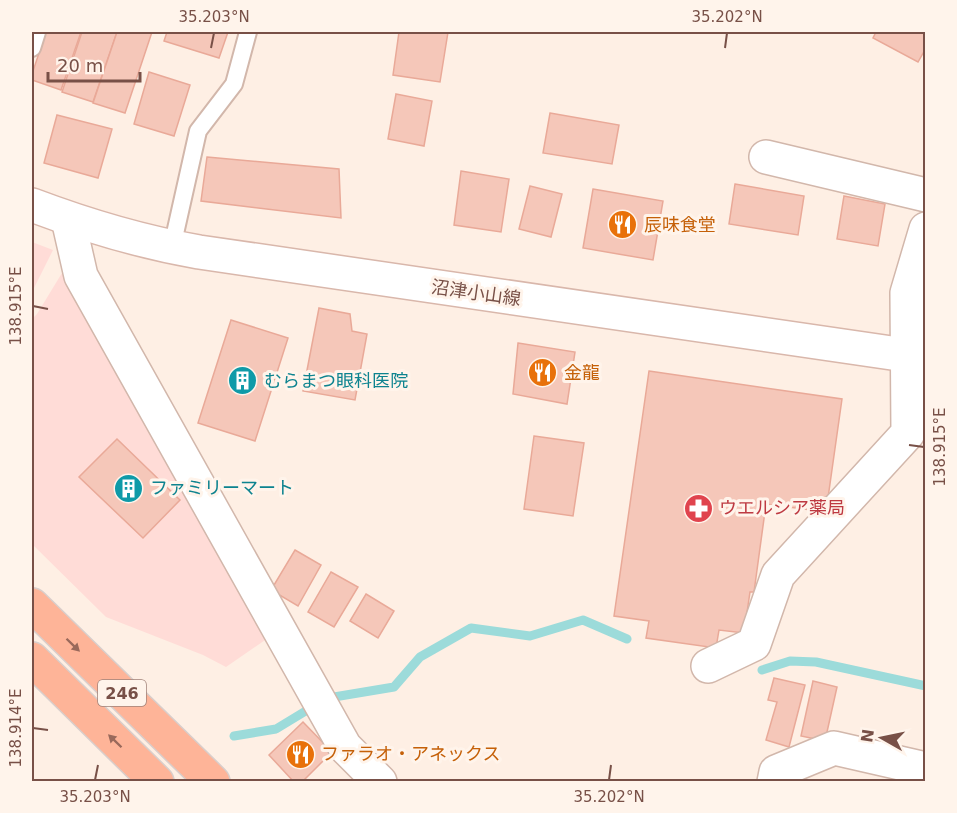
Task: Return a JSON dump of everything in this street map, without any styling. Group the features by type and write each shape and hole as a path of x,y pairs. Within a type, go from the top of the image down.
{"highway":[{"name":"246","path":"32,604 213,782"},
{"name":"246","path":"32,659 157,782"}],"street":[{"path":"766,157 926,195"},
{"name":"沼津小山線","path":"32,205 68,219 172,247 916,357"},
{"path":"68,219 81,276 345,747 380,782"},
{"path":"708,666 753,644 778,575 908,433 916,357 907,293 926,229"},
{"path":"774,782 776,772 834,748 926,769"}],"lane":[{"path":"32,48 37,32"},
{"path":"172,247 198,131 234,84 248,32"}],"shaded area":[{"path":"32,242 53,250 32,292"},
{"path":"62,273 268,638 226,667 203,655 106,617 32,544 32,319"}],"building":[{"path":"46,32 81,32 61,90 32,80"},
{"path":"82,32 117,32 93,102 62,92"},
{"path":"117,32 152,32 125,113 93,103"},
{"path":"167,32 228,32 219,58 164,41"},
{"path":"399,32 448,32 440,82 393,75"},
{"path":"876,32 926,32 926,48 918,62 873,38"},
{"path":"149,72 190,85 174,136 134,124"},
{"path":"396,94 432,101 424,146 388,139"},
{"path":"550,113 619,125 612,164 543,153"},
{"path":"57,115 112,129 98,178 44,163"},
{"path":"207,157 339,169 341,218 201,201"},
{"path":"461,171 509,179 501,232 454,225"},
{"path":"735,184 804,196 798,235 729,224"},
{"path":"530,186 562,194 551,237 519,229"},
{"name":"辰味食堂","path":"593,189 663,201 653,260 583,248"},
{"path":"844,196 885,204 878,246 837,239"},
{"path":"319,308 350,314 352,331 367,334 355,400 303,391"},
{"name":"むらまつ眼科医院","path":"231,320 288,338 255,441 198,423"},
{"name":"金龍","path":"518,343 575,352 567,404 513,394"},
{"name":"ウエルシア薬局","path":"649,371 842,399 826,512 766,504 754,592 750,592 744,633 719,630 716,648 646,638 649,621 614,616"},
{"path":"534,436 584,443 573,516 524,509"},
{"name":"ファミリーマート","path":"117,439 180,500 143,538 79,477"},
{"path":"295,550 321,565 298,606 271,590"},
{"path":"331,572 358,587 334,627 308,612"},
{"path":"366,594 394,611 378,638 350,621"},
{"path":"774,678 805,685 789,747 766,740 777,702 768,700"},
{"path":"813,681 837,687 825,741 801,736"},
{"name":"ファラオ・アネックス","path":"303,722 332,752 302,782 294,782 269,755"}],"waterway":[{"path":"234,736 276,729 334,697 394,687 420,657 471,628 530,636 583,620 627,639"},
{"path":"762,670 790,661 816,662 926,686"}],"place":[{"name":"辰味食堂","path":"623,225"},
{"name":"金龍","path":"543,373"},
{"name":"むらまつ眼科医院","path":"243,381"},
{"name":"ファミリーマート","path":"129,488"},
{"name":"ウエルシア薬局","path":"698,508"},
{"name":"ファラオ・アネックス","path":"300,754"}]}
